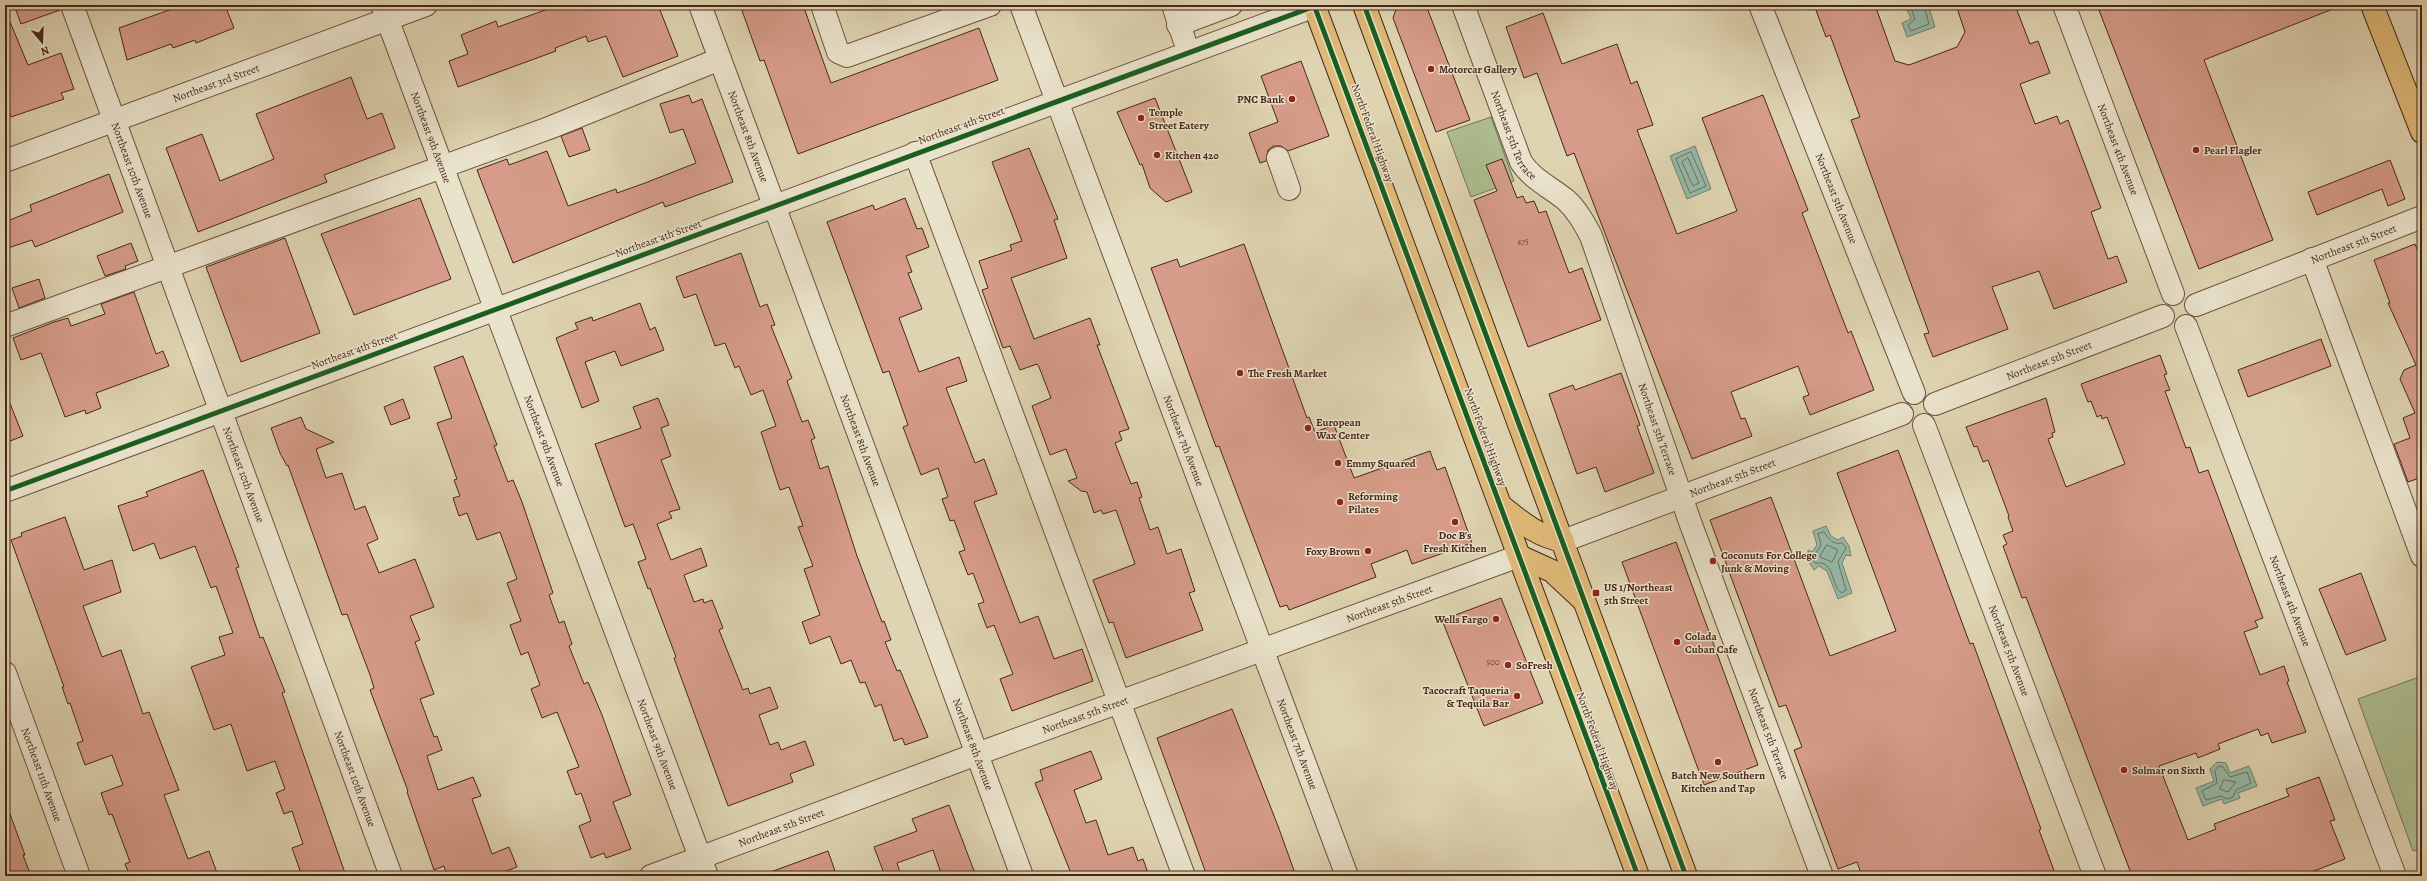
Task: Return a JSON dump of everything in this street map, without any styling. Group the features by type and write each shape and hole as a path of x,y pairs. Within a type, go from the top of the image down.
{"main road":[{"name":"North Federal Highway","path":"1315,5 1638,876"},
{"path":"1364,5 1686,876"},
{"path":"2372,5 2422,132"},
{"path":"1500,505 1530,530 1546,538 1563,541"},
{"path":"1520,556 1552,571 1585,602"}],"street":[{"name":"Northeast 10th Avenue","path":"72,5 116,119 391,876"},
{"name":"Northeast 3rd Street","path":"5,160 116,119 384,12 426,5"},
{"name":"Northeast 8th Avenue","path":"700,5 1022,876"},
{"path":"822,5 838,52 847,56 990,5"},
{"name":"Northeast 7th Avenue","path":"1021,5 1347,876"},
{"name":"Northeast 4th Street","path":"5,491 1315,5"},
{"name":"Northeast 5th Terrace","path":"1463,5 1521,162 1529,174 1567,201 1580,216 1591,236 1682,497 1822,876"},
{"name":"Northeast 5th Avenue","path":"1760,5 1914,393"},
{"name":"Northeast 4th Avenue","path":"2064,5 2173,294"},
{"path":"1189,51 1176,15 1219,8"},
{"name":"Northeast 9th Avenue","path":"384,12 704,867"},
{"path":"5,326 549,128 720,60"},
{"path":"915,153 1184,876"},
{"path":"1278,158 1289,189"},
{"name":"Northeast 5th Street","path":"2196,305 2312,259 2422,218"},
{"path":"2312,259 2422,556"},
{"path":"2173,294 2189,296 2196,305 2195,317 2186,326 2172,326 2163,316 2163,303 2173,294"},
{"name":"Northeast 5th Street","path":"1935,404 2163,316"},
{"name":"Northeast 4th Avenue","path":"2186,326 2395,876"},
{"path":"1914,393 1928,394 1935,404 1934,416 1924,425 1911,425 1902,414 1902,402 1906,397 1914,393"},
{"name":"Northeast 5th Street","path":"1563,541 1902,414"},
{"name":"Northeast 5th Avenue","path":"1924,425 2095,876"},
{"name":"Northeast 5th Street","path":"651,876 704,867 978,754 1520,556"},
{"name":"Northeast 11th Avenue","path":"5,674 79,876"}],"shaded area":[{"path":"1491,117 1514,181 1471,197 1447,132"},
{"path":"2422,676 2422,848 2413,851 2358,699"}],"water":[{"path":"1905,5 1933,5 1929,8 1935,27 1907,37 1902,23 1911,19"},
{"path":"1695,146 1711,189 1687,199 1670,156"},
{"path":"1826,526 1831,536 1838,540 1843,537 1849,546 1851,556 1846,555 1842,563 1852,593 1838,599 1827,571 1819,566 1814,570 1808,560 1808,550 1812,552 1817,545 1813,531"},
{"path":"2217,762 2226,763 2230,773 2249,766 2257,786 2238,793 2240,798 2224,804 2222,799 2203,806 2196,788 2214,781 2210,769"}],"building":[{"path":"14,5 60,5 60,10 21,24"},
{"path":"183,5 225,5 234,28 196,43 195,40 173,48 171,44 127,60 119,28"},
{"path":"559,5 658,5 678,56 623,77 606,36 588,42 586,36 555,48 556,51 458,87 449,61 468,54 461,35 496,21 498,27"},
{"path":"740,5 803,5 831,83 979,28 998,80 798,154 764,60 760,61"},
{"name":"Motorcar Gallery","path":"1406,5 1426,5 1470,120 1436,132 1393,18 1396,9"},
{"path":"1814,5 1875,5 1895,61 1909,65 1957,47 1965,32 1956,5 2015,5 2030,44 2038,41 2050,73 2020,84 2035,124 2057,116 2060,124 2068,120 2101,208 2091,212 2108,259 2117,256 2127,282 2054,309 2039,271 1992,287 2008,329 1933,357 1924,334 1929,333 1851,120 1860,117 1830,35 1826,37"},
{"name":"Pearl Flagler","path":"2097,5 2343,5 2204,60 2273,240 2199,269"},
{"path":"5,10 28,65 61,53 74,89 61,93 64,99 11,117 5,99"},
{"path":"1543,13 1562,64 1617,44 1631,84 1637,81 1653,125 1637,130 1677,234 1737,211 1702,118 1763,95 1808,210 1802,213 1848,333 1851,331 1874,390 1810,415 1803,397 1809,395 1798,366 1731,392 1741,419 1745,418 1752,436 1692,459 1574,153 1567,156 1537,73 1524,78 1506,27"},
{"name":"PNC Bank","path":"1301,61 1329,136 1288,151 1281,146 1273,146 1268,150 1266,161 1260,163 1249,133 1278,122 1261,76"},
{"path":"351,77 367,119 382,113 395,148 324,175 327,182 198,232 166,148 202,134 220,181 274,159 256,114"},
{"path":"689,95 692,103 702,99 733,182 665,207 663,202 513,263 477,170 507,159 509,165 547,151 568,206 616,189 617,193 696,163 683,129 670,133 660,104"},
{"name":"Kitchen 420","path":"1155,98 1192,192 1166,202 1150,188 1142,164 1140,165 1117,112"},
{"path":"582,128 590,150 569,157 561,136"},
{"path":"1029,148 1058,219 1054,220 1067,258 1011,278 1034,339 1090,318 1100,345 1097,345 1129,429 1119,432 1122,440 1115,443 1131,484 1137,482 1142,497 1139,498 1150,530 1158,527 1167,554 1181,549 1195,591 1189,593 1203,630 1126,658 1113,622 1109,623 1093,580 1135,564 1116,510 1103,514 1101,510 1094,513 1087,492 1081,491 1068,481 1077,478 1066,449 1050,455 1032,406 1051,398 1039,367 1037,364 1020,370 1010,346 1003,348 982,290 988,288 979,261 1012,250 1010,245 1022,241 992,162"},
{"path":"1502,159 1517,198 1523,196 1526,203 1534,201 1539,213 1546,211 1569,273 1582,268 1601,320 1528,347 1474,200 1497,191 1486,165"},
{"path":"2390,160 2405,199 2388,206 2382,189 2317,215 2308,192"},
{"path":"109,174 123,212 35,247 32,240 5,249 5,222 32,211 30,205"},
{"path":"420,198 451,279 354,315 321,234"},
{"path":"905,198 917,229 922,228 929,247 906,256 912,272 908,273 922,309 899,318 919,372 959,357 967,381 946,388 975,463 984,459 997,494 974,502 1020,623 1038,616 1054,659 1082,649 1093,681 1012,711 1000,679 1013,674 994,625 987,628 978,604 984,602 973,573 968,575 959,552 965,550 954,520 950,521 942,499 948,497 938,468 921,475 903,427 908,425 889,371 883,373 827,222 873,205 875,210"},
{"path":"285,238 320,333 241,362 206,267"},
{"path":"131,243 138,261 125,266 126,269 105,276 97,256"},
{"path":"1244,244 1307,418 1309,417 1315,432 1334,425 1354,478 1430,451 1437,470 1445,467 1472,543 1412,564 1407,550 1371,564 1376,577 1289,610 1287,605 1280,607 1219,446 1216,447 1151,268 1177,259 1180,267"},
{"path":"2415,244 2422,262 2422,477 2408,482 2394,444 2410,438 2403,418 2415,413 2400,379 2404,370 2416,365 2388,303 2390,303 2374,260"},
{"path":"741,253 760,307 767,304 775,325 771,326 792,378 787,381 802,422 808,420 815,438 811,440 820,469 828,466 857,556 882,622 884,621 891,640 885,642 897,671 900,670 928,737 905,745 902,738 894,741 881,704 875,707 865,682 860,683 851,660 841,664 830,636 810,644 802,622 820,615 804,569 813,566 798,527 803,526 789,487 780,490 761,432 776,426 763,390 751,395 739,366 735,368 725,343 715,346 696,294 684,298 676,277"},
{"path":"39,279 45,298 19,308 12,288"},
{"path":"134,292 156,354 163,351 169,366 96,393 101,408 86,414 85,410 65,417 41,353 21,360 13,338 68,318 71,326 105,314 101,304"},
{"path":"640,303 650,330 655,327 664,350 621,366 615,351 585,362 599,401 582,408 556,338 578,329 575,323 592,317 593,321"},
{"path":"2321,339 2331,366 2248,397 2238,370"},
{"path":"2160,355 2167,374 2164,375 2170,390 2165,391 2186,448 2190,447 2199,473 2208,470 2263,618 2255,621 2258,627 2244,632 2260,675 2284,666 2289,681 2287,682 2306,732 2272,743 2268,733 2261,736 2258,729 2218,744 2220,749 2198,758 2196,753 2159,766 2188,840 2216,829 2214,824 2289,796 2286,789 2319,777 2335,820 2330,821 2345,859 2301,876 2132,876 2026,597 2022,598 2003,546 2007,544 2003,535 2013,531 2008,517 2009,516 1988,460 1983,462 1977,446 1974,447 1966,427 2046,398 2055,432 2052,433 2053,437 2048,439 2066,487 2125,464 2107,417 2102,419 2101,415 2097,417 2091,401 2088,402 2081,384"},
{"path":"463,356 497,445 494,446 508,482 513,480 522,502 553,593 549,595 559,623 564,621 572,644 569,646 584,684 588,682 602,715 631,795 613,802 631,849 606,858 604,853 591,858 579,826 591,821 581,793 576,795 567,771 579,767 557,712 542,718 531,689 540,685 528,652 521,655 510,625 521,621 507,583 517,579 500,532 477,540 467,513 459,516 453,498 460,496 454,480 457,479 437,423 452,418 434,367"},
{"path":"1621,373 1640,425 1637,426 1654,473 1605,492 1596,467 1577,474 1549,394 1573,385 1575,390"},
{"path":"5,391 23,436 5,443"},
{"path":"658,398 669,425 661,428 671,456 661,460 680,509 669,512 672,518 657,524 671,560 701,548 707,566 684,575 694,602 703,599 704,603 712,600 723,628 719,630 743,690 748,688 750,694 770,687 778,708 759,715 770,745 778,742 781,750 805,741 814,765 790,774 793,782 728,806 674,658 676,657 650,588 648,589 638,562 646,559 633,524 625,527 595,444 641,428 633,407"},
{"path":"403,399 410,418 391,425 384,407"},
{"path":"301,417 306,429 334,442 316,449 326,478 342,473 355,510 365,506 378,539 367,544 379,573 415,559 434,607 410,616 420,640 415,642 434,694 420,699 434,737 437,736 442,750 427,756 438,790 473,777 481,796 472,799 492,854 509,847 517,867 493,876 447,876 444,866 434,870 407,792 408,791 370,690 374,688 370,675 347,614 342,615 288,465 287,466 280,453 271,428"},
{"path":"1898,450 1970,644 1973,643 2041,829 2039,830 2056,876 1862,876 1857,862 1838,869 1794,750 1802,747 1786,705 1779,707 1710,520 1771,497 1830,656 1896,631 1837,473"},
{"path":"203,470 239,567 236,568 260,638 263,637 285,692 282,693 346,876 302,876 292,848 303,844 292,811 284,814 276,793 285,789 275,761 247,771 231,724 214,730 191,667 225,655 219,637 233,633 216,586 211,588 195,546 160,559 154,543 133,551 118,506 148,496 146,492"},
{"path":"65,517 84,570 112,560 121,592 83,606 102,657 121,650 143,714 149,712 179,790 164,795 188,859 209,851 217,873 208,876 130,876 125,864 130,862 112,814 109,815 101,793 123,785 112,755 85,765 77,743 83,741 70,703 68,704 62,687 64,687 11,540 22,536 21,533"},
{"path":"1676,542 1758,765 1704,785 1622,562"},
{"path":"2361,573 2386,640 2346,655 2319,589"},
{"path":"1501,598 1543,703 1484,726 1442,620"},
{"path":"1232,709 1296,876 1207,876 1157,738"},
{"path":"1091,751 1102,779 1074,790 1086,823 1096,820 1108,855 1133,847 1138,861 1143,859 1149,876 1072,876 1035,783 1043,780 1040,770"},
{"path":"949,805 976,876 942,876 933,850 897,863 901,876 885,876 874,847 917,831 912,819"},
{"path":"5,806 7,806 31,876 5,876"},
{"path":"828,851 835,871 820,876 766,876 765,874"}],"cycle path":[{"path":"1314,5 1638,876"},
{"path":"5,491 1318,5"},
{"path":"1364,5 1686,876"}],"place":[{"name":"Motorcar Gallery","path":"1431,69"},
{"name":"PNC Bank","path":"1292,99"},
{"name":"Temple Street Eatery","path":"1141,118"},
{"name":"Pearl Flagler","path":"2196,150"},
{"name":"Kitchen 420","path":"1157,155"},
{"name":"The Fresh Market","path":"1240,373"},
{"name":"European Wax Center","path":"1308,428"},
{"name":"Emmy Squared","path":"1338,463"},
{"name":"Reforming Pilates","path":"1340,502"},
{"name":"Doc B's Fresh Kitchen","path":"1455,522"},
{"name":"Foxy Brown","path":"1368,551"},
{"name":"Coconuts For College Junk & Moving","path":"1713,561"},
{"name":"US 1/Northeast 5th Street","path":"1596,593"},
{"name":"Wells Fargo","path":"1496,619"},
{"name":"Colada Cuban Cafe","path":"1677,642"},
{"name":"SoFresh","path":"1508,665"},
{"name":"Tacocraft Taqueria & Tequila Bar","path":"1517,696"},
{"name":"Batch New Southern Kitchen and Tap","path":"1718,762"},
{"name":"Solmar on Sixth","path":"2124,770"}]}
